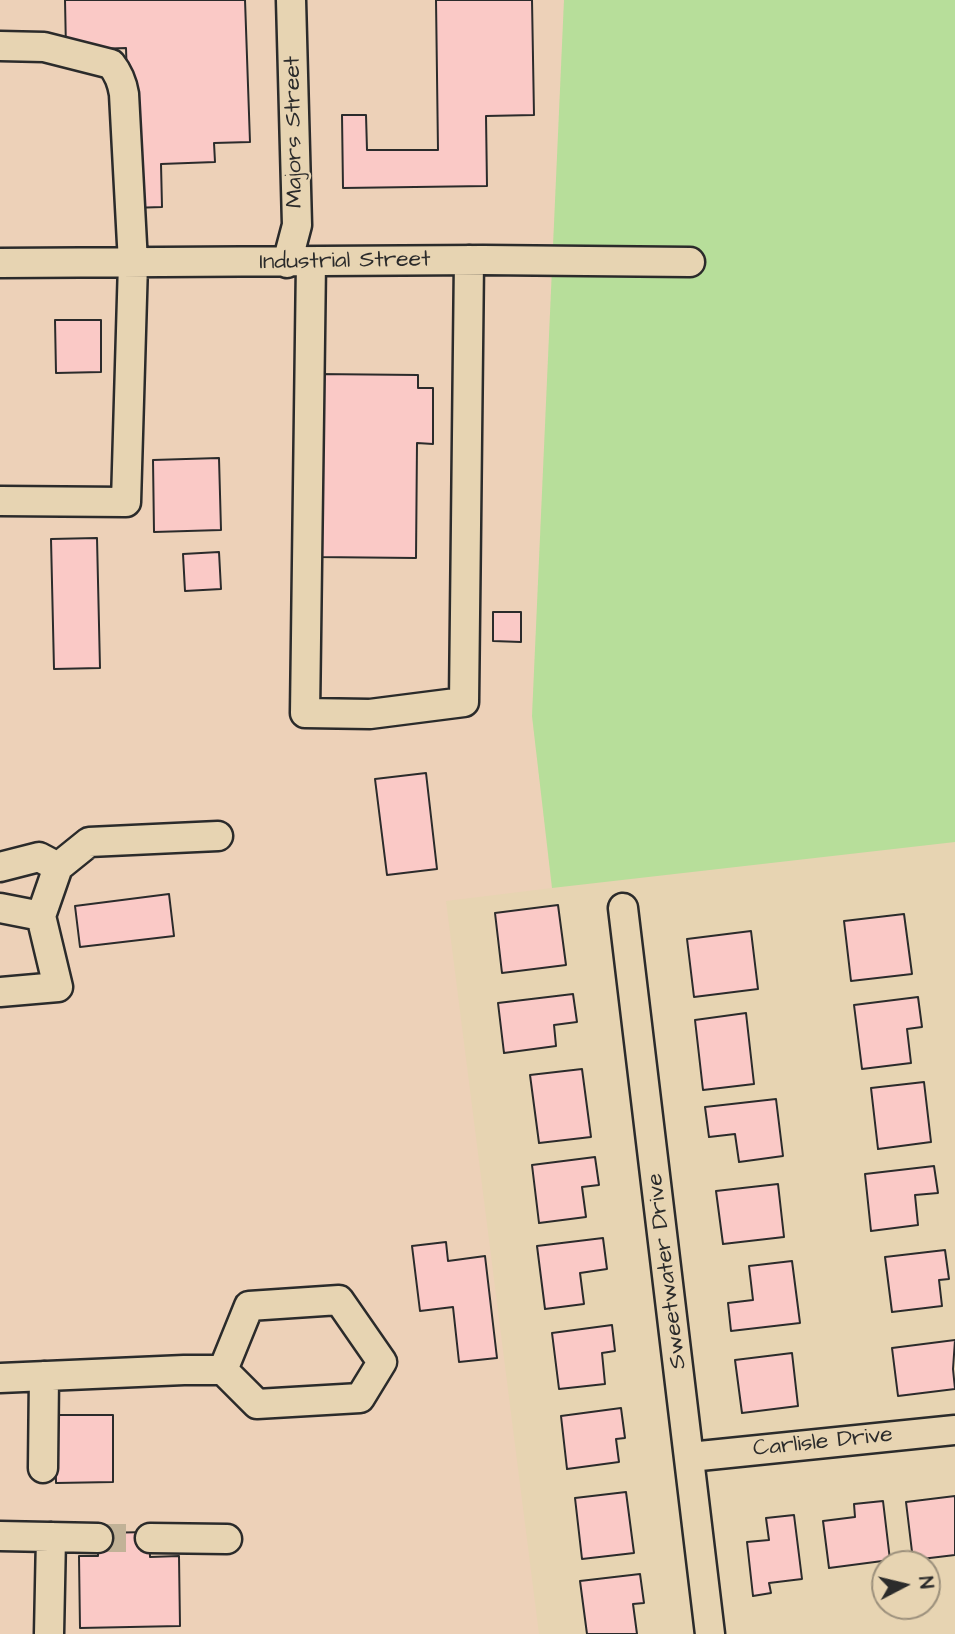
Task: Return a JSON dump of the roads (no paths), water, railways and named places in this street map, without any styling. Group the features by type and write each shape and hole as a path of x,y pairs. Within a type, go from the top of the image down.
{"street":[{"name":"Majors Street","path":"291,0 299,263 305,713 370,714 464,702 469,260"},
{"path":"0,46 44,47 111,64 121,78 133,263 126,502 0,501"},
{"name":"Industrial Street","path":"0,263 469,260 690,262"},
{"path":"0,992 58,987 41,916 58,867 89,842 218,836"},
{"path":"0,867 39,857 58,867"},
{"path":"0,908 41,916"},
{"name":"Sweetwater Drive","path":"623,908 710,1634"},
{"path":"0,1378 223,1370 257,1404 359,1398 382,1362 339,1300 249,1306 223,1370"},
{"path":"43,1468 44,1376"},
{"name":"Carlisle Drive","path":"690,1457 955,1430"},
{"path":"0,1536 98,1538"},
{"path":"49,1634 51,1537"},
{"path":"150,1538 227,1539"}],"tunnel":[{"path":"98,1538 150,1538"}]}
